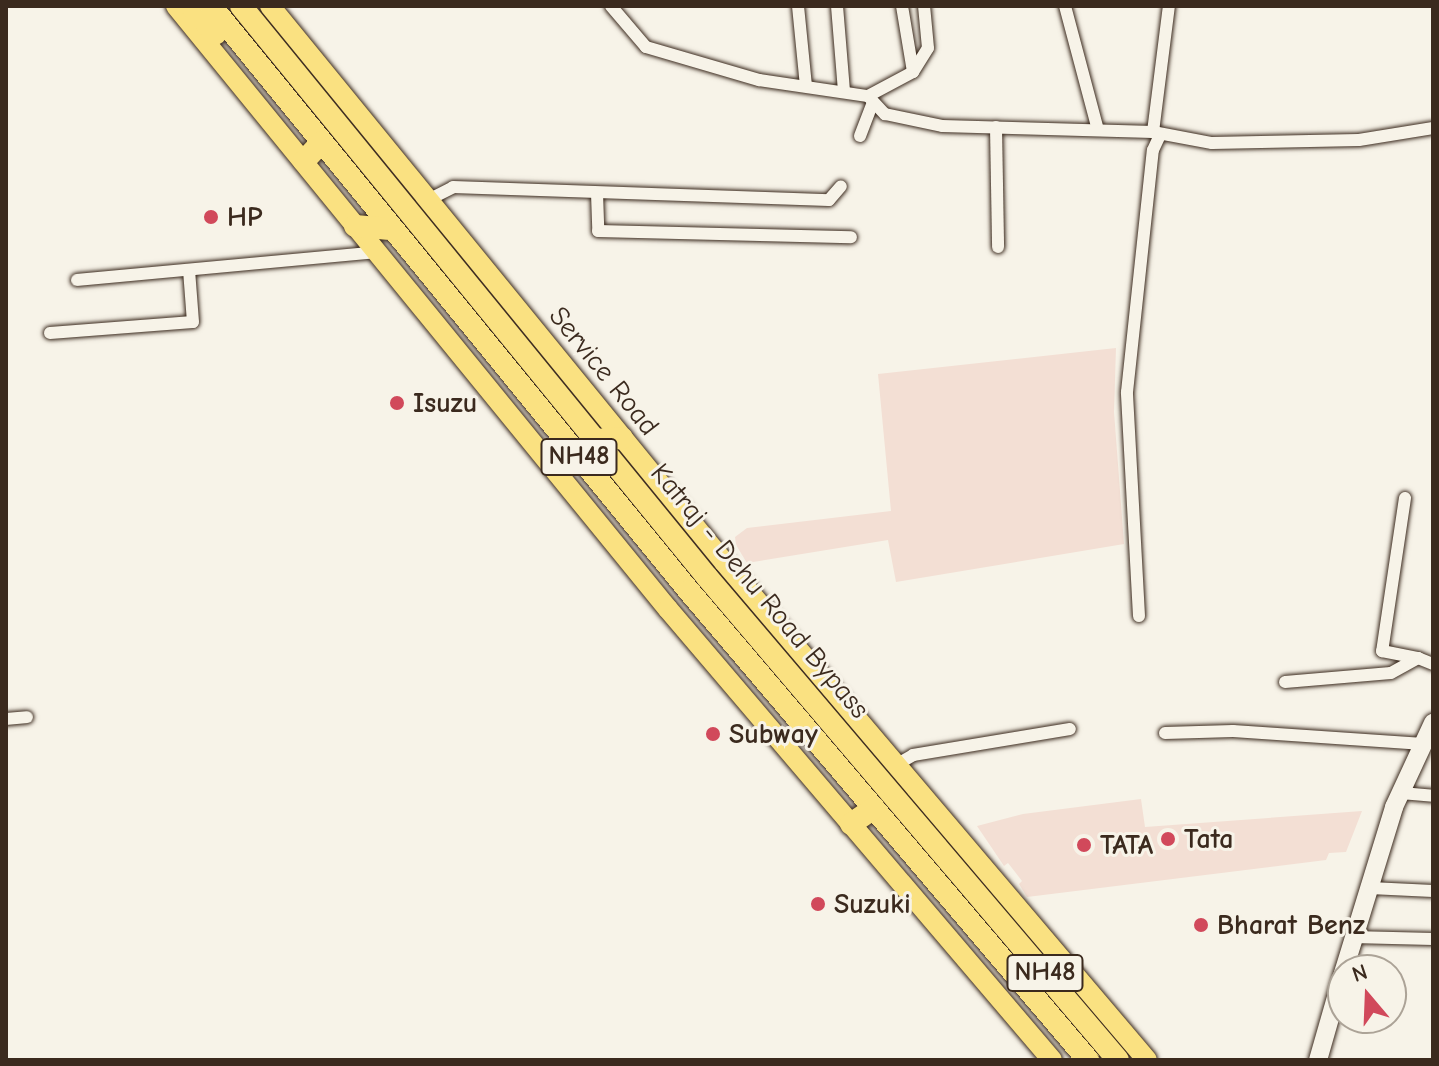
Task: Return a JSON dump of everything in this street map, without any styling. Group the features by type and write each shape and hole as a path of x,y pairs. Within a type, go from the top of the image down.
{"highway":[{"path":"191,6 249,72 273,82"},
{"name":"Katraj - Dehu Road Bypass","path":"211,6 874,808 1088,1060"},
{"name":"Katraj - Dehu Road Bypass","path":"241,6 595,440 1118,1060"},
{"path":"304,161 322,142"},
{"path":"355,226 393,229"},
{"path":"595,440 622,438"},
{"path":"851,824 874,808"}],"main road":[{"path":"176,6 851,824 1052,1060"},
{"name":"Service Road","path":"270,6 622,438 1147,1060"}],"street":[{"path":"611,6 646,47 759,80 844,92 870,99 885,114 928,123 1156,134 1212,143 1359,140 1433,128"},
{"path":"798,6 806,86"},
{"path":"837,6 844,92"},
{"path":"902,6 913,72"},
{"path":"860,136 870,99 913,72 928,48 924,6"},
{"path":"1065,6 1098,130"},
{"path":"1139,616 1127,392 1169,6"},
{"path":"996,127 998,247"},
{"path":"428,200 453,187 829,200 841,186"},
{"path":"597,193 598,231 851,237"},
{"path":"77,280 377,252"},
{"path":"50,333 193,322 189,270"},
{"path":"1405,498 1382,651 1433,664"},
{"path":"1285,682 1391,673 1418,658"},
{"path":"6,719 27,717"},
{"path":"1348,954 1401,793 1433,723"},
{"path":"896,765 913,755 1070,729"},
{"path":"1165,733 1233,731 1424,744"},
{"path":"1401,793 1433,796"},
{"path":"1370,888 1433,891"},
{"path":"1352,937 1433,939"},
{"path":"1318,1060 1327,1028"}],"shaded area":[{"path":"1116,348 1114,412 1124,544 896,582 888,540 747,563 736,545 735,537 747,528 891,511 878,374"},
{"name":"Tata","path":"1141,799 1145,827 1362,811 1346,852 1329,853 1326,860 1027,897 1019,884 1022,881 1008,863 1004,866 977,826 1023,814"}],"place":[{"name":"HP","path":"211,217"},
{"name":"Isuzu","path":"397,403"},
{"name":"Subway","path":"713,734"},
{"name":"Tata","path":"1168,839"},
{"name":"TATA","path":"1084,845"},
{"name":"Suzuki","path":"818,904"},
{"name":"Bharat Benz","path":"1201,925"}]}
